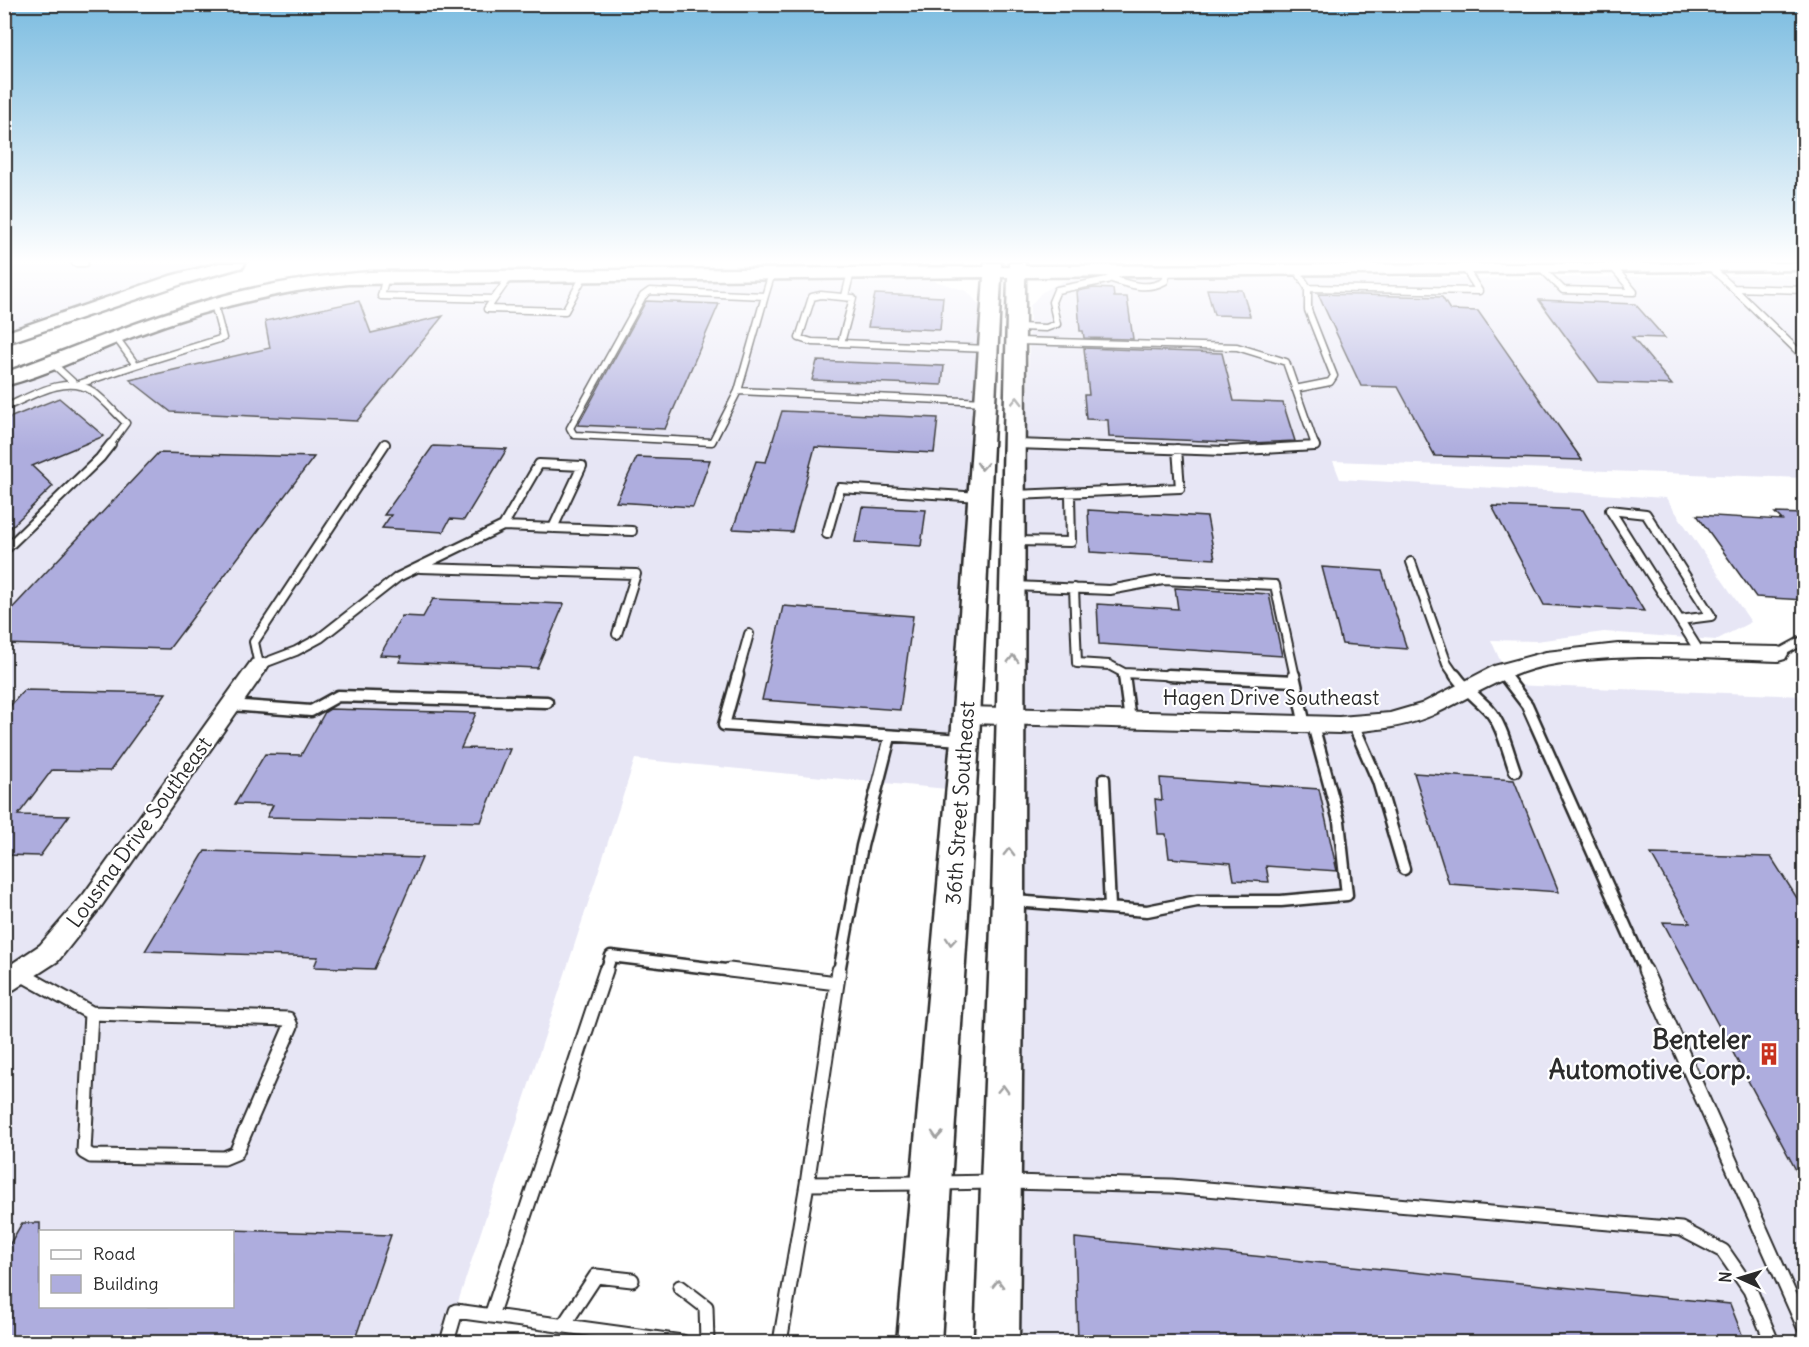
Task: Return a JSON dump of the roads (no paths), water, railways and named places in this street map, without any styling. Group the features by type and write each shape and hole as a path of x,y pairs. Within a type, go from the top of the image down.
{"street":[{"path":"6,336 36,326"},
{"path":"83,326 85,330 101,334 135,332"},
{"path":"4,380 152,326"},
{"name":"36th Street Southeast","path":"920,1342 965,727 990,326"},
{"path":"997,1342 1018,334 1020,326"},
{"path":"6,336 26,341 42,349 40,358 24,373"},
{"name":"Hagen Drive Southeast","path":"965,727 1011,717 1309,725 1390,721 1428,709 1501,671 1546,659 1581,654 1778,654"},
{"name":"Lousma Drive Southeast","path":"13,979 49,952 92,901 259,665"}],"lane":[{"path":"4,408 62,386 76,385 223,338 219,326"},
{"path":"626,326 570,428 574,435 712,442 738,391 757,326"},
{"path":"803,326 799,338 812,342 989,349"},
{"path":"841,344 846,326"},
{"path":"1018,334 1052,326"},
{"path":"1295,388 1330,382 1334,376 1314,326"},
{"path":"1772,326 1804,357"},
{"path":"1016,444 1226,451 1315,446 1286,362 1237,347 1018,334"},
{"path":"117,339 136,365"},
{"path":"4,551 100,458 126,423 88,389 76,385 52,363"},
{"path":"738,391 986,402"},
{"path":"385,444 254,642 259,665 296,651 320,638 398,577 503,526 632,531"},
{"path":"1015,495 1180,488 1177,449"},
{"path":"503,526 539,464 582,466 553,528"},
{"path":"827,534 840,488 980,497"},
{"path":"1014,541 1071,542 1070,494"},
{"path":"1680,620 1711,616 1646,514 1610,510 1701,654"},
{"path":"1411,562 1447,664 1466,691 1489,710 1495,719 1515,771"},
{"path":"418,568 636,574 617,634"},
{"path":"1008,900 1147,911 1197,901 1281,901 1347,895 1340,821 1295,681 1275,585 1163,579 1110,590 1014,586"},
{"path":"1074,588 1077,663 1109,665 1124,673 1295,681"},
{"path":"749,634 724,725 890,736 965,727"},
{"path":"1778,654 1804,640"},
{"path":"1501,671 1527,705 1804,1327"},
{"path":"1124,673 1130,721"},
{"path":"231,705 311,711 338,696 547,702"},
{"path":"1353,724 1378,781 1404,869"},
{"path":"780,1342 807,1184 837,983 862,846 890,736"},
{"path":"1104,779 1110,907"},
{"path":"491,1316 611,956 837,983"},
{"path":"13,979 91,1013 288,1019 291,1026 236,1153 224,1158 91,1155 84,1152 91,1013"},
{"path":"807,1184 933,1184 1000,1181 1171,1186 1681,1229 1723,1251 1750,1290 1772,1342"},
{"path":"563,1326 596,1276 632,1280"},
{"path":"680,1287 706,1307 707,1342"},
{"path":"447,1342 456,1311 682,1342"}],"place":[{"name":"Benteler Automotive Corp.","path":"1769,1054"}]}
